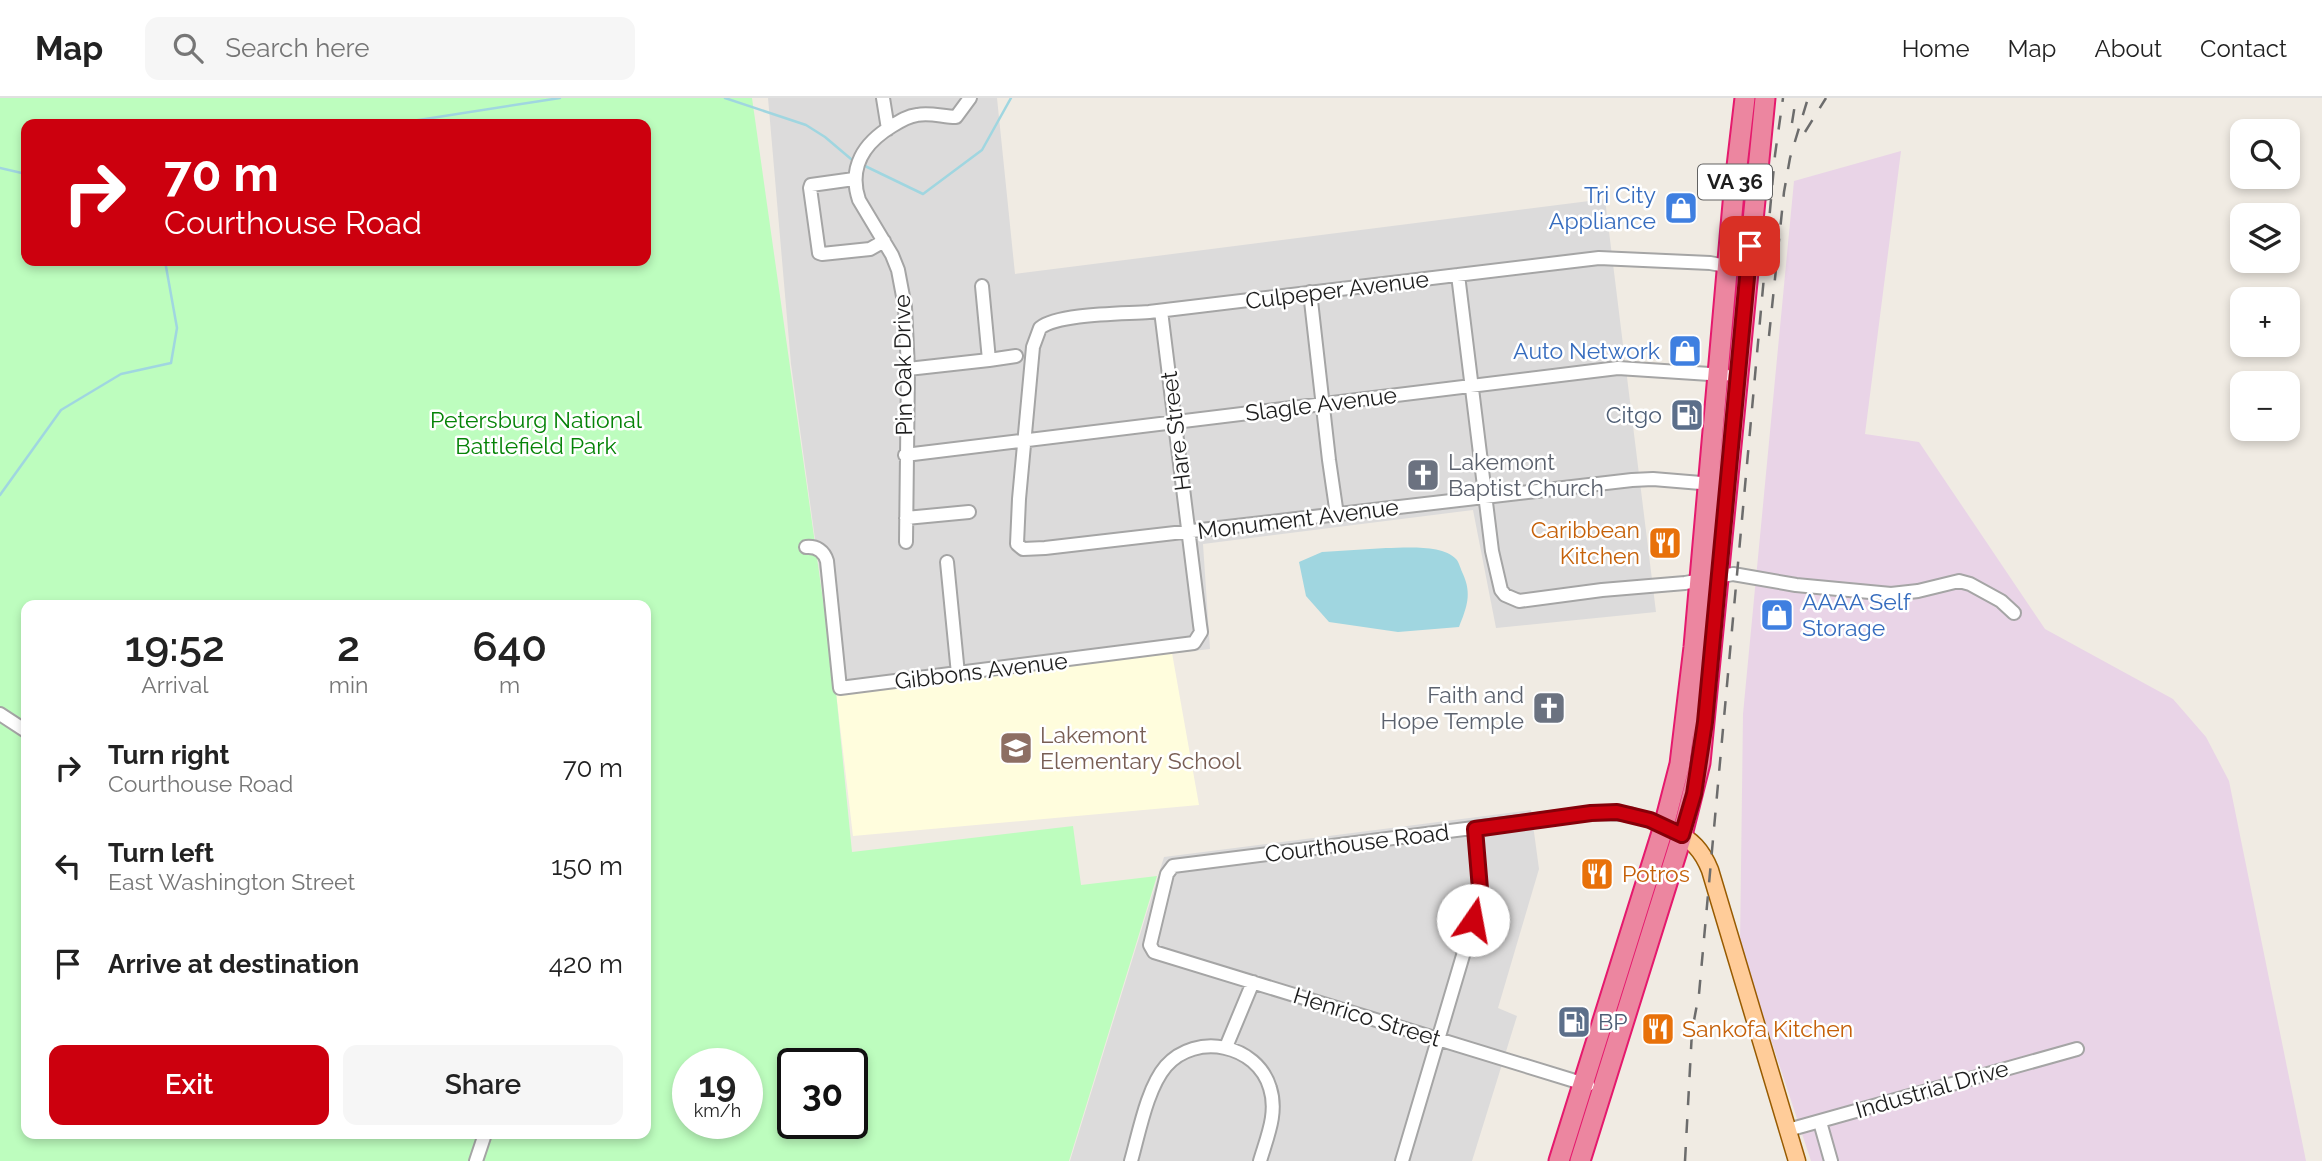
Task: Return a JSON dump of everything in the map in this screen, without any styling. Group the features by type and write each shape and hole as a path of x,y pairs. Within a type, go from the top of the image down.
{"highway":[{"name":"VA 36","path":"1718,484 1718,375 1745,98"},
{"name":"VA 36","path":"1580,1161 1593,1087 1673,830 1700,762 1709,578 1718,484 1738,376 1765,98"},
{"name":"VA 36","path":"1559,1161 1593,1087"}],"main road":[{"path":"1673,830 1698,848 1710,870 1797,1161"}],"street":[{"path":"883,98 888,128"},
{"path":"884,241 870,249 819,253 810,188 814,183 855,180 863,152 888,128 909,116 920,114 956,117 970,98"},
{"name":"Pin Oak Drive","path":"855,180 859,200 898,270 905,307 908,369 906,542"},
{"name":"Culpeper Avenue","path":"1025,439 1033,347 1040,328 1050,322 1606,257 1727,265 1748,270"},
{"path":"1458,275 1492,551 1501,590 1506,596 1519,601 1709,578 1749,576 1891,594 1918,591 1959,581 2001,601 2014,613"},
{"path":"982,286 989,360"},
{"path":"1310,292 1337,515"},
{"name":"Hare Street","path":"1122,653 1191,644 1198,639 1201,632 1161,311"},
{"path":"908,369 1016,356"},
{"name":"Slagle Avenue","path":"905,455 1628,368 1738,376"},
{"name":"Monument Avenue","path":"1025,439 1019,499 1017,544 1020,548 1045,548 1632,480 1718,484"},
{"path":"905,518 969,512"},
{"name":"Gibbons Avenue","path":"806,547 817,548 827,561 840,688 1122,653"},
{"path":"947,562 958,674"},
{"path":"0,714 21,728"},
{"name":"Courthouse Road","path":"1151,949 1152,931 1172,866 1591,813 1630,814 1673,830"},
{"path":"1402,1161 1480,898 1475,829"},
{"name":"Henrico Street","path":"1151,949 1593,1087"},
{"path":"1226,1047 1253,982"},
{"path":"1131,1161 1154,1088 1164,1069 1172,1060 1192,1049 1215,1046 1226,1047 1253,1061 1271,1089 1272,1124 1260,1161"},
{"name":"Industrial Drive","path":"1788,1130 2077,1049"},
{"path":"1820,1122 1831,1161"},
{"path":"476,1161 483,1139"}],"shaded area":[{"path":"768,98 997,98 1015,274 1605,199 1656,612 1496,628 1473,510 1203,544 1210,649 836,692 791,364"},
{"path":"1901,151 1865,434 1919,442 2045,629 2173,699 2206,737 2229,781 2306,1161 1811,1161 1740,946 1743,714 1794,181"},
{"name":"Lakemont Elementary School","path":"1172,653 1199,805 853,836 836,692"},
{"path":"1531,810 1539,869 1498,1008 1517,1016 1472,1161 1070,1161 1164,857"}],"green space":[{"name":"Petersburg National Battlefield Park","path":"0,98 752,98 836,692 852,852 1073,826 1081,885 1157,876 1069,1161 0,1161"}],"water":[{"path":"1386,548 1432,549 1450,554 1456,559 1466,581 1468,594 1459,627 1398,632 1329,622 1306,596 1299,562 1322,552"}],"waterway":[{"path":"425,119 560,98"},
{"path":"725,98 806,125 851,159"},
{"path":"865,166 923,194 982,150 1011,98"},
{"path":"0,168 21,173"},
{"path":"0,495 61,410 121,374 171,363 177,328 166,266"}],"railway":[{"path":"1685,1161 1692,1031 1699,994 1775,155 1783,98"},
{"path":"1792,123 1796,98"},
{"path":"1769,336 1784,192 1790,158 1808,98"},
{"path":"1805,132 1826,98"}],"place":[{"name":"Tri City Appliance","path":"1681,208"},
{"name":"Auto Network","path":"1685,351"},
{"name":"Citgo","path":"1687,415"},
{"name":"Lakemont Baptist Church","path":"1423,475"},
{"name":"Caribbean Kitchen","path":"1665,543"},
{"name":"AAAA Self Storage","path":"1777,615"},
{"name":"Faith and Hope Temple","path":"1549,708"},
{"name":"Lakemont Elementary School","path":"1016,748"},
{"name":"Potros","path":"1597,874"},
{"name":"BP","path":"1574,1022"},
{"name":"Sankofa Kitchen","path":"1658,1029"}],"route":[{"path":"1473,920 1480,898 1475,829 1617,812 1650,820 1682,835 1694,794 1705,722 1750,246"}]}
